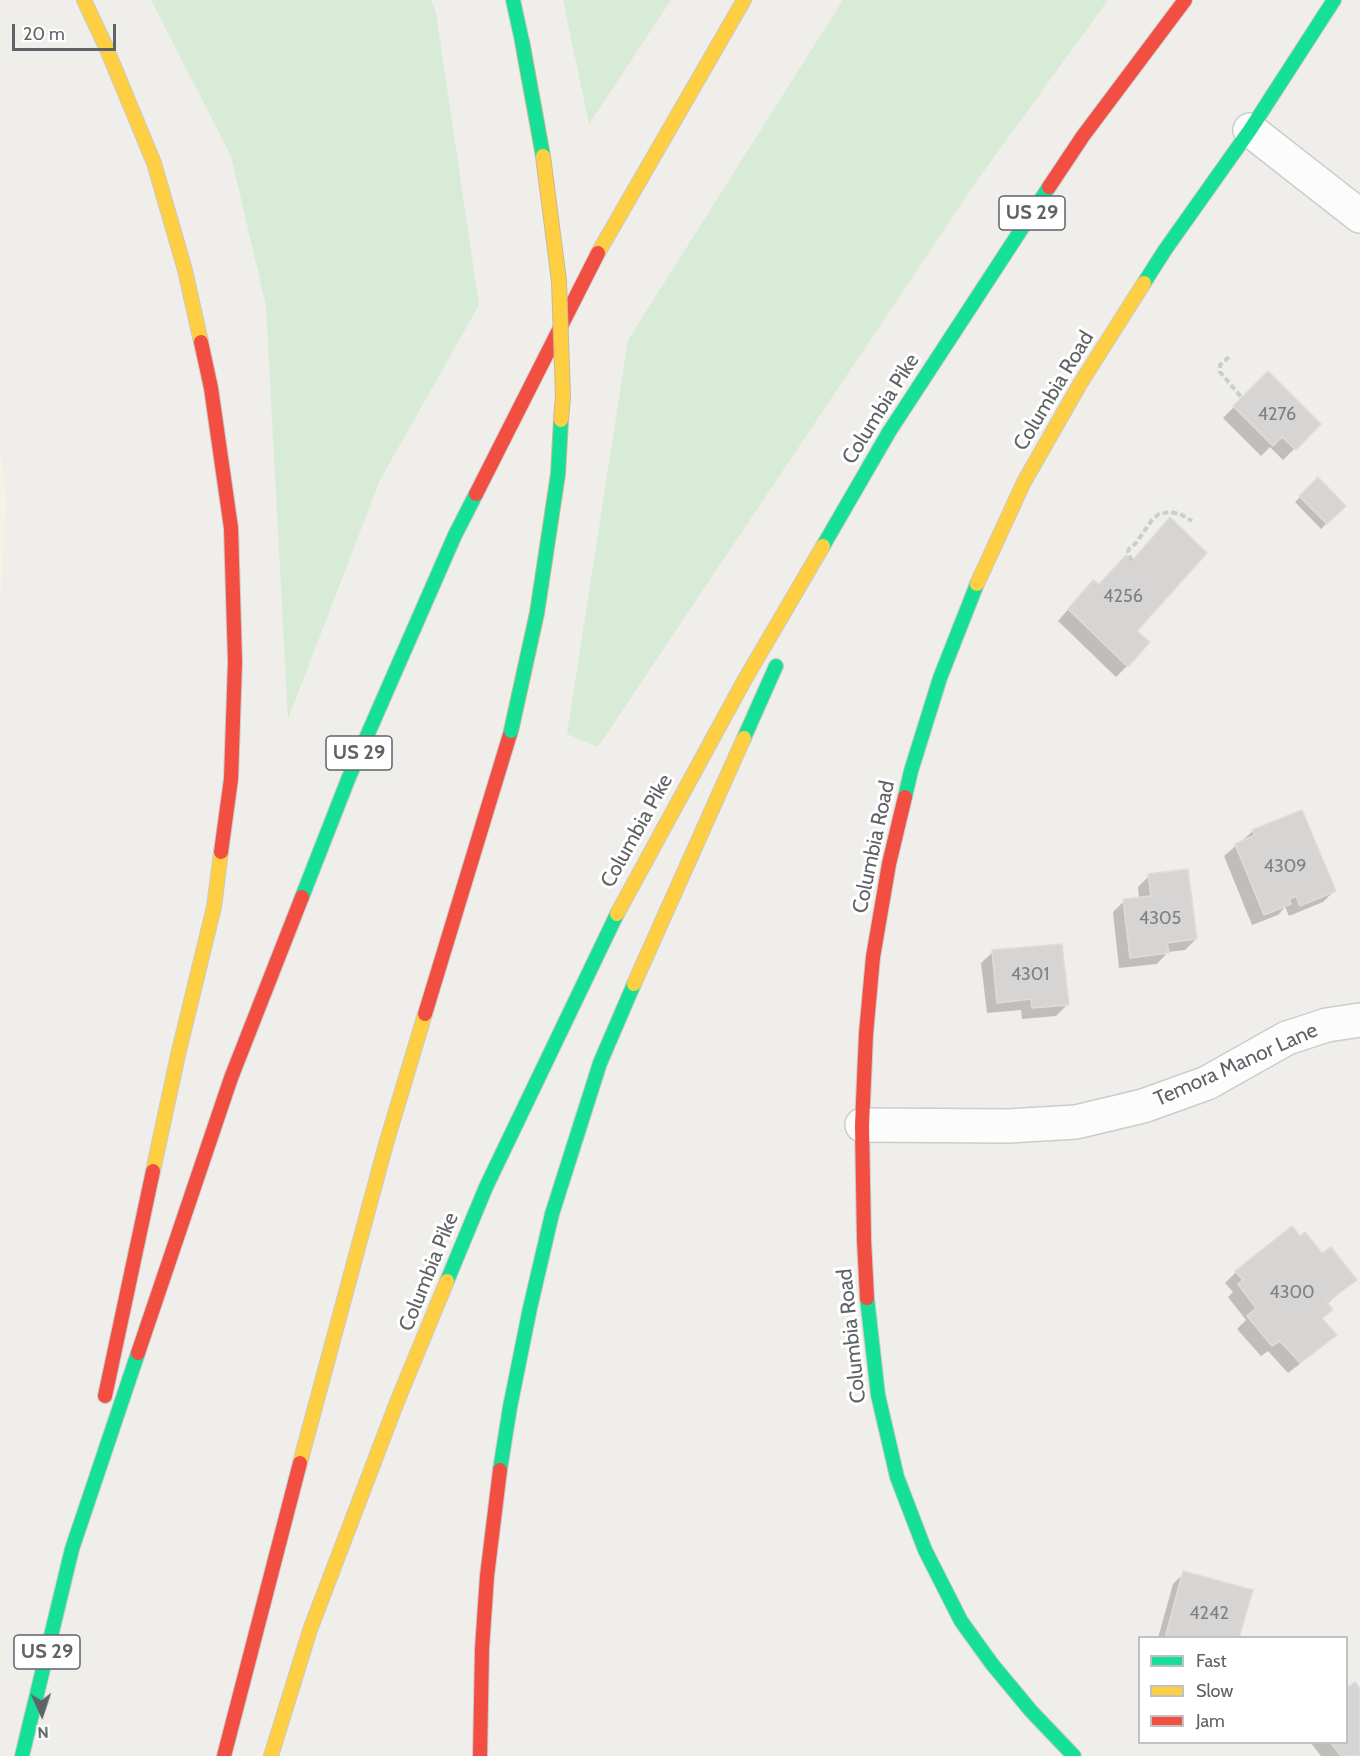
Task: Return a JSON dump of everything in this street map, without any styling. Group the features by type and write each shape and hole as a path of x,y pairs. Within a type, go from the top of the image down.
{"main road":[{"path":"84,0 154,163 185,270 211,388 231,528 235,662 231,779 214,907 175,1067 102,1411"},
{"path":"224,1756 266,1590 386,1144 511,731 537,613 558,474 563,396 559,280 542,144 513,0"},
{"name":"US 29","path":"22,1756 72,1549 231,1078 349,777 455,535 508,429 605,240 744,0"},
{"name":"Columbia Pike","path":"271,1756 310,1630 397,1402 491,1176 623,901 744,681 889,432 1083,136 1185,0"},
{"name":"Columbia Road","path":"1074,1756 1031,1711 992,1664 961,1621 925,1550 897,1477 878,1395 868,1314 864,1240 862,1125 866,1034 873,957 889,864 911,771 940,678 977,583 1024,482 1080,384 1165,250 1250,130 1334,0"},
{"path":"808,600 889,432"},
{"path":"480,1756 482,1649 496,1496 512,1396 552,1214 600,1063 782,652"},
{"path":"72,1549 97,1434"}],"street":[{"path":"1250,130 1360,216"},
{"name":"Temora Manor Lane","path":"862,1125 1008,1126 1076,1122 1143,1106 1207,1083 1287,1038 1327,1025 1360,1020"}],"path":[{"path":"1229,357 1220,365 1220,372 1242,398"},
{"path":"1132,561 1129,549 1159,514 1170,512 1192,520"}],"shaded area":[{"path":"0,448 6,498 0,607"}],"green space":[{"path":"151,0 431,0 436,13 479,305 380,480 288,719 266,306 231,156"},
{"path":"563,0 671,0 589,124"},
{"path":"843,0 1108,0 976,182 598,747 567,734 628,340"}],"building":[{"path":"1268,371 1321,424 1296,450 1282,437 1273,446 1233,406"},
{"path":"1318,477 1346,506 1327,524 1299,496"},
{"path":"1170,517 1207,553 1137,631 1150,642 1128,667 1068,609 1093,580 1099,584 1126,555 1132,561"},
{"path":"1302,810 1336,891 1300,906 1296,896 1289,899 1291,904 1264,915 1235,844 1255,835 1252,830"},
{"path":"1188,869 1197,939 1167,943 1169,953 1130,958 1123,899 1151,896 1148,874"},
{"path":"1062,944 1069,1005 1032,1008 1031,999 997,1003 992,950"},
{"path":"1292,1226 1300,1236 1305,1232 1322,1253 1331,1247 1357,1280 1327,1302 1333,1310 1322,1318 1337,1335 1300,1363 1280,1341 1272,1346 1247,1316 1256,1308 1238,1284 1243,1280 1235,1271"},
{"path":"1183,1571 1253,1590 1240,1636 1166,1636"},
{"path":"1355,1682 1360,1689 1360,1756 1341,1756 1332,1744 1348,1744 1348,1687"}],"traffic: fast":[{"path":"513,0 522,41"},
{"path":"1144,283 1250,130 1334,0"},
{"path":"522,41 543,156"},
{"path":"823,546 889,432 1049,187"},
{"path":"511,731 537,613 558,474 561,420"},
{"path":"302,897 349,777 455,535 476,494"},
{"path":"905,797 940,678 977,584"},
{"path":"744,738 776,666"},
{"path":"447,1281 486,1187 617,914"},
{"path":"500,1470 530,1308 552,1214 600,1063 634,984"},
{"path":"867,1298 878,1395 897,1477 925,1550 961,1621 992,1664 1031,1711 1074,1756"},
{"path":"22,1756 72,1549 138,1353"}],"traffic: slow":[{"path":"84,0 154,163 185,270 201,342"},
{"path":"598,253 744,0"},
{"path":"543,156 559,281 563,396 561,420"},
{"path":"977,584 1024,482 1080,384 1144,283"},
{"path":"617,914 744,681 823,546"},
{"path":"634,984 744,738"},
{"path":"153,1171 214,907 221,852"},
{"path":"300,1463 386,1144 425,1014"},
{"path":"271,1756 310,1630 397,1402 447,1281"}],"traffic: jam":[{"path":"1049,187 1083,136 1185,0"},
{"path":"476,494 598,253"},
{"path":"201,342 211,388 231,528 235,662 231,779 221,852"},
{"path":"425,1014 511,731"},
{"path":"867,1298 862,1125 866,1034 873,957 889,864 905,797"},
{"path":"138,1353 231,1078 302,897"},
{"path":"105,1396 153,1171"},
{"path":"224,1756 300,1463"},
{"path":"480,1756 482,1649 487,1576 500,1470"}]}
